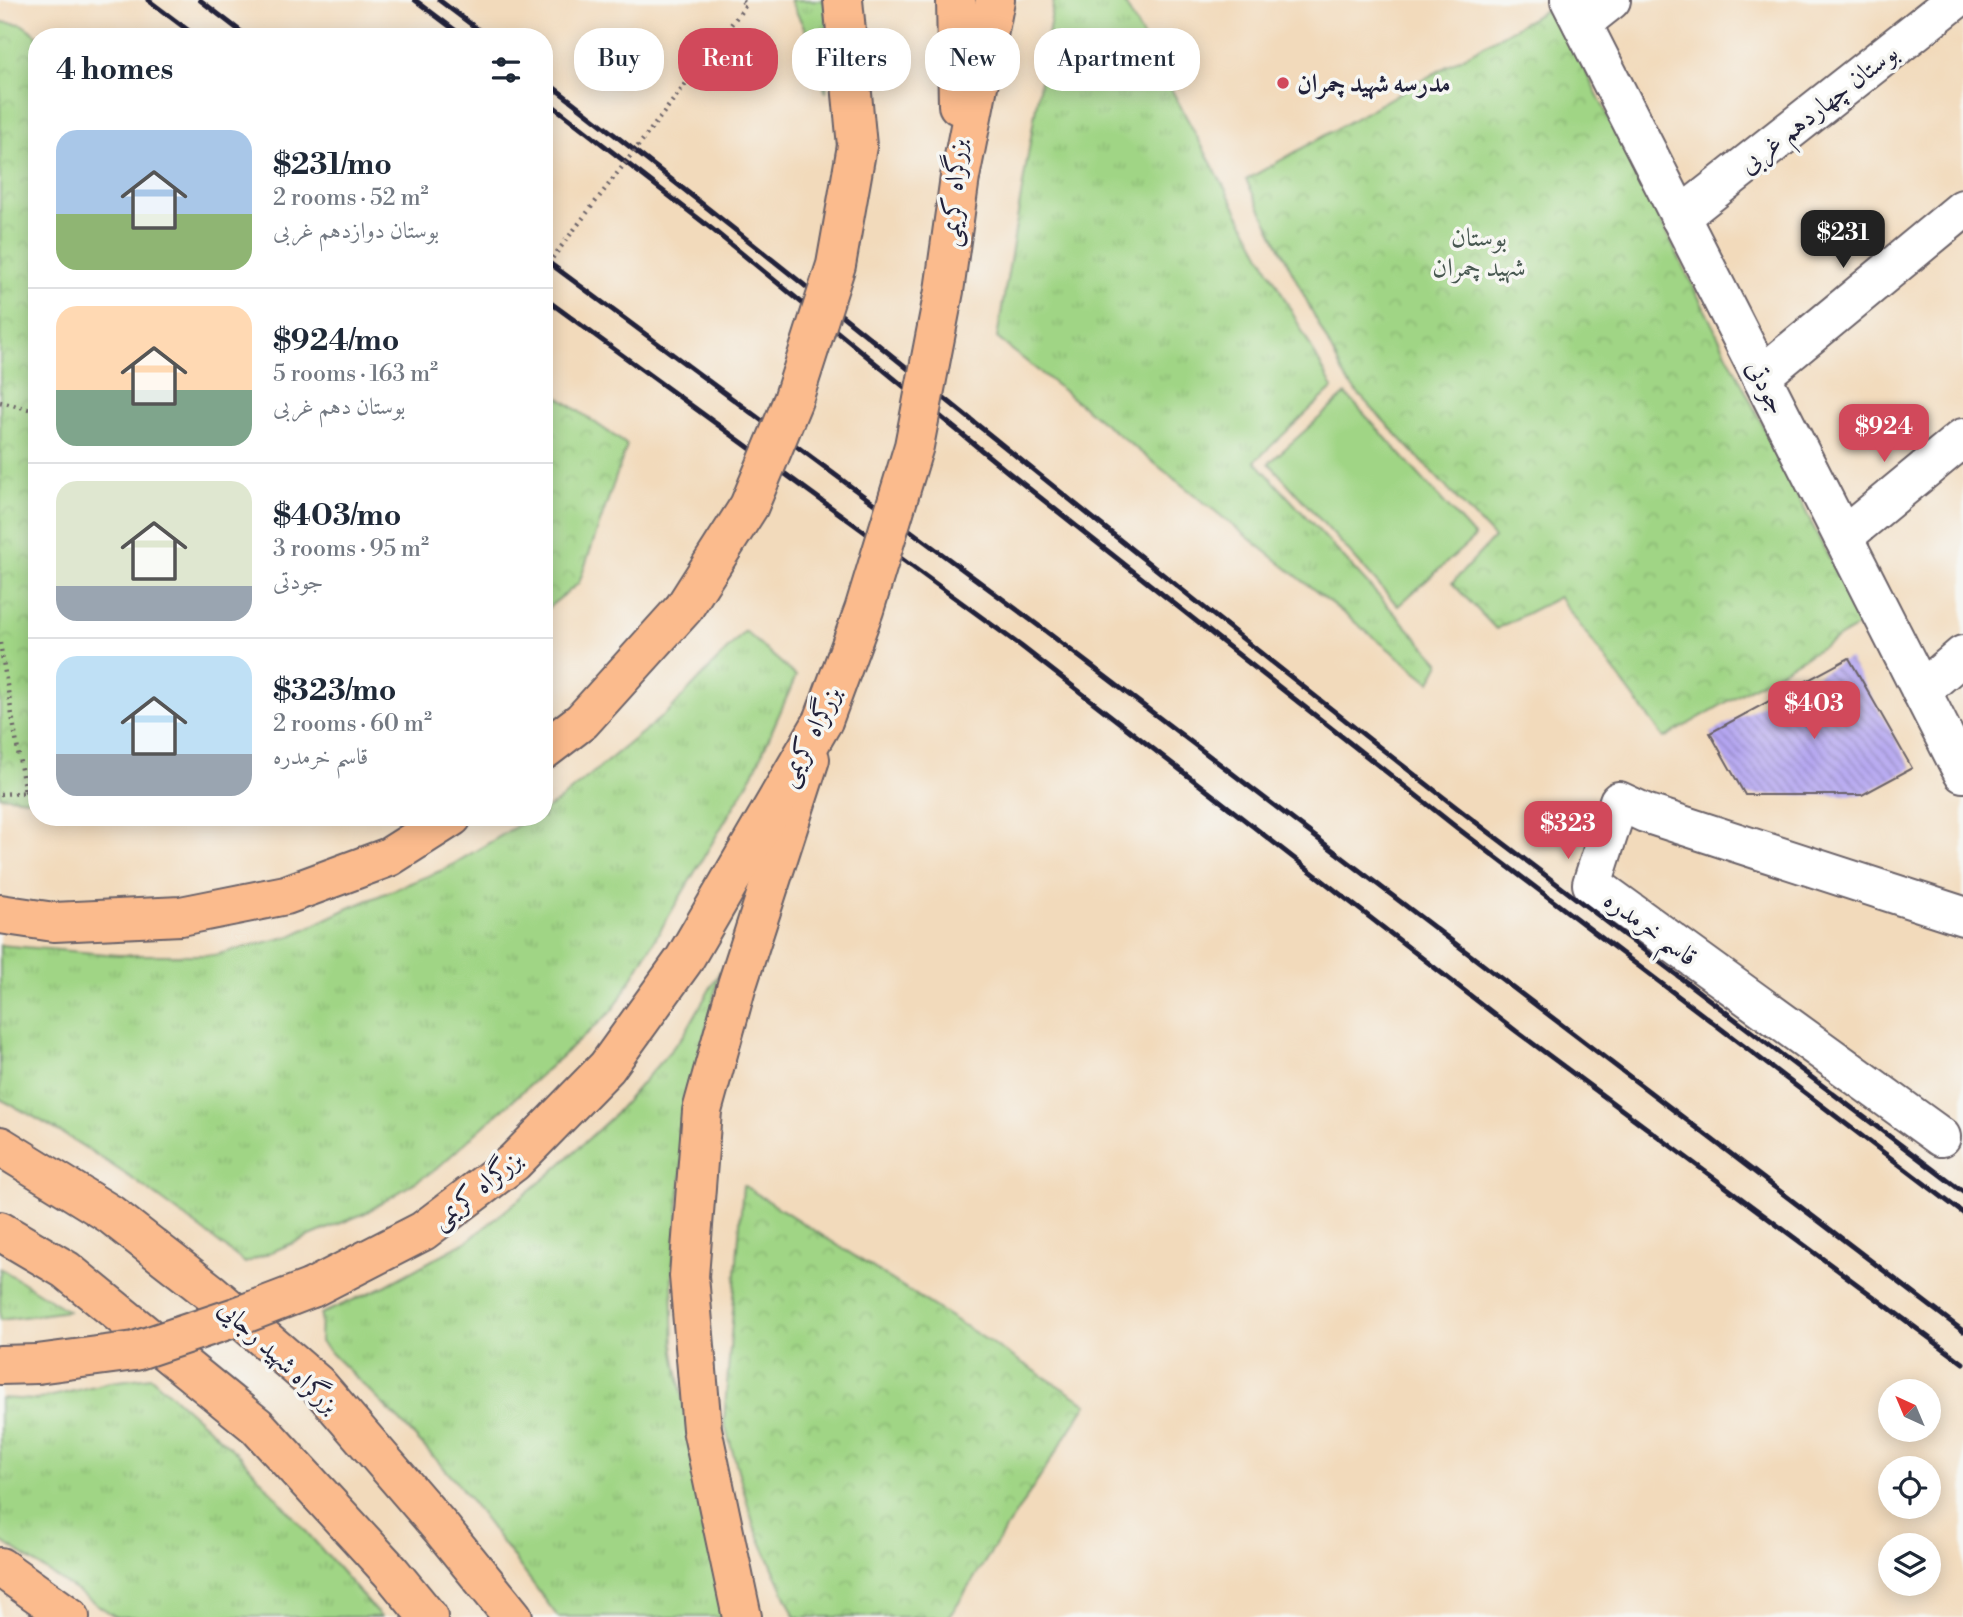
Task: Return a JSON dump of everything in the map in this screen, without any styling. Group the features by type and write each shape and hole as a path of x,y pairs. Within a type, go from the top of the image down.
{"main road":[{"path":"843,0 858,146"},
{"path":"553,743 582,721 684,608 749,506 793,400 836,265 858,146 871,0"},
{"name":"بزرگراه کریمی","path":"19,1364 135,1351 236,1318 312,1288 423,1231 514,1162 607,1067 684,960 823,720 864,610 914,446 944,291 960,177 956,0"},
{"path":"960,177 995,0"},
{"path":"742,1617 702,1429 689,1276 702,1111 737,985 823,720"},
{"path":"0,914 54,922 181,916 286,895 388,856 437,826"},
{"name":"بزرگراه شهید رجایی","path":"0,1146 110,1214 210,1292 317,1384 441,1528 513,1617"},
{"path":"0,1231 66,1270 257,1426 391,1572 428,1617"},
{"path":"0,1567 70,1617"}],"street":[{"name":"بوستان چهاردهم غربی","path":"1680,217 1955,0"},
{"name":"جودتی","path":"1588,8 1680,217 1963,773"},
{"path":"1761,376 1963,209"},
{"path":"1843,537 1963,438"},
{"path":"1921,691 1963,655"},
{"name":"قاسم خرمدره","path":"1941,1137 1592,884 1619,801 1645,813 1963,916"}],"path":[{"path":"553,257 746,5 741,0"},
{"path":"0,402 28,409"},
{"path":"0,643 25,793"},
{"path":"25,793 28,790"},
{"path":"0,794 28,793"}],"green space":[{"path":"790,0 824,0 828,28 804,28"},
{"path":"1054,0 1123,0 1138,28 1049,28"},
{"name":"بوستان شهید چمران","path":"1553,6 1862,624 1664,738 1559,597 1496,629 1452,583 1494,538 1348,383 1246,180"},
{"path":"0,22 21,24 28,29 28,799 0,796"},
{"path":"1039,91 1172,91 1333,388 1255,461 1440,663 1430,682 997,338"},
{"path":"553,393 627,445 579,583 553,604"},
{"path":"1346,394 1475,537 1398,606 1269,463"},
{"path":"745,631 796,676 753,774 613,1010 435,1170 365,1213 245,1263 157,1196 96,1154 0,1099 0,945 118,955 214,955 291,936 349,908 445,869 517,826 553,826 553,805 670,710"},
{"path":"720,971 688,1106 672,1277 674,1352 698,1482 730,1617 558,1617 455,1480 320,1342 321,1314 383,1287 469,1240 549,1175 613,1116 684,1035"},
{"path":"743,1185 1087,1404 949,1617 795,1617 754,1526 724,1422"},
{"path":"0,1268 68,1311 0,1320"},
{"path":"151,1377 241,1457 381,1617 116,1617 0,1540 0,1398 36,1400 111,1382"}],"building":[{"path":"1849,658 1912,768 1862,795 1745,795 1710,733"}],"railway":[{"path":"148,0 185,28"},
{"path":"200,0 236,28"},
{"path":"415,0 452,28"},
{"path":"439,0 476,28"},
{"path":"553,87 776,262 1349,723 1527,862 1963,1192"},
{"path":"553,106 712,229 1008,472 1456,827 1963,1213"},
{"path":"553,266 1043,629 1963,1331"},
{"path":"553,305 1021,646 1516,1031 1963,1363"}],"place":[{"name":"مدرسه شهید چمران","path":"1283,83"}]}
